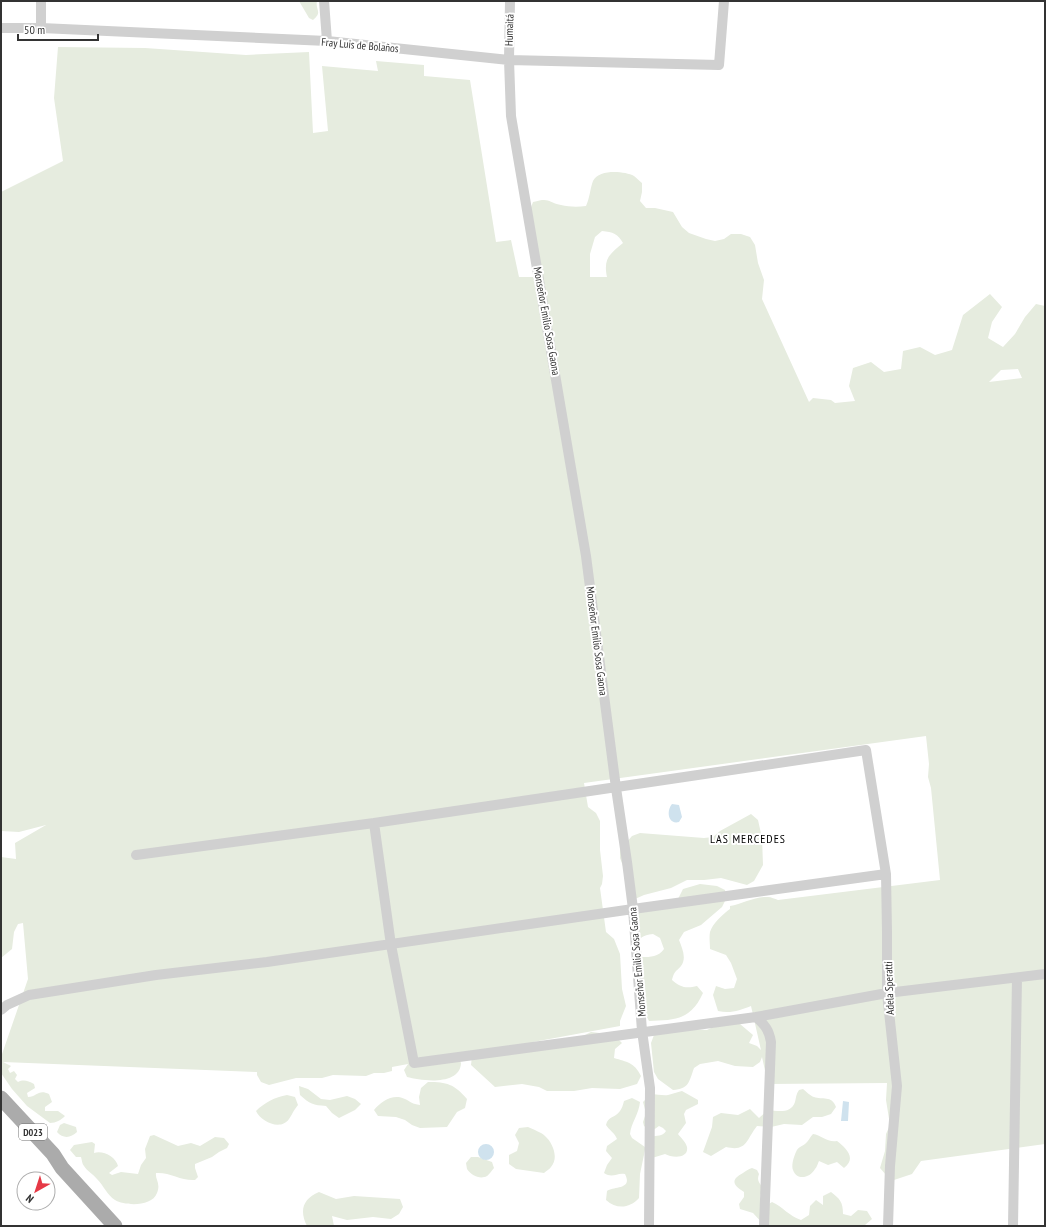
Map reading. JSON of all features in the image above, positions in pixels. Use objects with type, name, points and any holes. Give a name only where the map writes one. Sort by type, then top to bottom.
[{"type":"main road","name":"D023","points":[[1,1098],[53,1154],[62,1168],[116,1226]]},
{"type":"main road","name":"D023","points":[[1,1110],[47,1158],[62,1168]]},
{"type":"street","points":[[41,1],[42,28]]},
{"type":"street","points":[[324,1],[326,41]]},
{"type":"street","name":"Humaitá","points":[[509,60],[510,1]]},
{"type":"street","name":"Fray Luis de Bolaños","points":[[1,28],[42,28],[326,41],[509,60],[719,65],[724,1]]},
{"type":"street","name":"Monseñor Emilio Sosa Gaona","points":[[509,60],[511,116],[585,548],[632,909],[642,1031],[650,1088],[649,1226]]},
{"type":"street","name":"Adela Speratti","points":[[616,788],[866,750],[886,874],[887,993],[897,1086],[890,1166],[888,1226]]},
{"type":"street","points":[[136,855],[374,823],[616,788]]},
{"type":"street","points":[[374,823],[391,945],[414,1063],[756,1016],[887,993],[1045,974]]},
{"type":"street","points":[[1,1010],[29,995],[156,975],[391,945],[632,909],[886,874]]},
{"type":"street","points":[[1013,1226],[1017,978]]},
{"type":"street","points":[[756,1016],[769,1032],[771,1042],[764,1226]]},
{"type":"shaded area","points":[[299,1],[317,1],[318,15],[313,20],[309,18]]},
{"type":"shaded area","points":[[58,47],[145,48],[246,55],[309,52],[313,133],[328,131],[322,66],[378,71],[376,61],[424,65],[424,76],[470,80],[496,242],[511,240],[519,277],[543,277],[530,210],[533,202],[548,200],[556,204],[567,206],[586,206],[593,181],[596,177],[601,174],[612,172],[630,174],[642,183],[640,201],[646,208],[655,208],[673,212],[682,227],[689,233],[715,241],[724,239],[731,234],[741,234],[750,237],[755,245],[758,263],[764,280],[762,299],[809,402],[813,398],[831,400],[835,403],[855,401],[849,386],[853,368],[871,362],[884,372],[901,369],[903,351],[920,347],[935,355],[952,350],[963,315],[990,294],[1002,307],[992,322],[988,338],[1003,347],[1015,334],[1025,317],[1036,304],[1045,306],[1045,1144],[921,1161],[912,1174],[894,1180],[886,1175],[880,1168],[885,1151],[886,1134],[890,1125],[886,1100],[887,1083],[768,1084],[762,1057],[760,1062],[753,1067],[735,1066],[718,1061],[700,1064],[694,1068],[688,1084],[682,1088],[673,1090],[658,1079],[654,1072],[651,1043],[654,1035],[690,1029],[707,1030],[732,1021],[740,1024],[753,1035],[749,1043],[757,1046],[761,1050],[751,1006],[731,1012],[718,1011],[713,995],[716,986],[725,989],[734,988],[737,979],[731,963],[726,955],[710,949],[711,929],[718,919],[730,909],[730,906],[763,897],[770,897],[778,900],[940,880],[931,788],[928,777],[929,764],[926,736],[584,783],[588,807],[596,813],[600,821],[600,850],[603,876],[600,888],[606,932],[614,939],[620,954],[622,989],[626,1006],[620,1021],[620,1026],[533,1042],[575,1040],[591,1032],[608,1034],[616,1037],[622,1043],[615,1049],[614,1058],[630,1063],[636,1068],[641,1076],[637,1084],[620,1089],[592,1088],[574,1091],[547,1091],[539,1087],[522,1084],[495,1087],[471,1065],[472,1056],[459,1059],[461,1063],[459,1070],[447,1079],[422,1080],[407,1077],[404,1070],[408,1064],[392,1067],[392,1071],[374,1073],[366,1076],[333,1075],[322,1078],[296,1078],[269,1085],[261,1082],[257,1072],[3,1062],[11,1066],[8,1069],[10,1073],[14,1071],[17,1075],[15,1079],[18,1082],[26,1081],[34,1084],[35,1088],[27,1093],[28,1097],[42,1092],[49,1094],[52,1102],[45,1107],[45,1111],[58,1111],[65,1116],[58,1121],[50,1123],[27,1106],[12,1089],[1,1073],[1,1057],[28,979],[23,923],[18,924],[14,932],[12,949],[1,958],[1,857],[16,859],[15,843],[46,825],[19,832],[1,831],[1,192],[63,161],[54,98]],"holes":[[[602,231],[615,234],[623,243],[614,250],[607,261],[607,277],[590,277],[590,254],[595,237]],[[1018,369],[1022,378],[989,382],[1001,370]]]},
{"type":"shaded area","points":[[751,814],[758,820],[762,838],[763,865],[754,881],[747,885],[721,878],[687,880],[671,888],[635,899],[620,858],[620,850],[632,836],[640,833],[704,838],[713,837],[720,831]]},
{"type":"shaded area","points":[[700,884],[717,886],[725,890],[726,899],[722,907],[701,925],[684,932],[679,940],[684,960],[672,980],[683,987],[697,986],[703,993],[693,1009],[681,1017],[667,1020],[649,1021],[645,1013],[634,910],[675,905],[683,889]],"holes":[[[653,934],[660,938],[664,949],[662,952],[654,956],[642,957],[639,944],[641,938],[643,936]]]},
{"type":"shaded area","points":[[428,1082],[445,1083],[450,1085],[458,1090],[467,1099],[465,1108],[457,1112],[447,1127],[420,1128],[396,1117],[378,1116],[374,1110],[384,1101],[392,1097],[401,1097],[420,1105],[419,1097],[421,1088]]},
{"type":"shaded area","points":[[299,1086],[308,1089],[321,1099],[330,1100],[347,1096],[355,1099],[361,1104],[355,1110],[339,1118],[326,1106],[312,1104],[303,1098],[300,1095]]},
{"type":"shaded area","points":[[803,1089],[810,1095],[817,1098],[829,1099],[836,1107],[831,1114],[822,1117],[813,1117],[802,1125],[784,1124],[771,1127],[757,1126],[745,1144],[738,1148],[726,1147],[711,1156],[703,1152],[712,1127],[713,1117],[721,1113],[738,1115],[750,1109],[759,1118],[768,1110],[784,1111],[793,1106],[799,1090]]},
{"type":"shaded area","points":[[682,1091],[698,1100],[698,1104],[686,1110],[684,1114],[686,1123],[678,1134],[684,1141],[687,1151],[683,1156],[676,1157],[665,1154],[652,1158],[645,1150],[640,1174],[639,1198],[628,1206],[619,1206],[610,1203],[606,1200],[607,1191],[622,1187],[627,1183],[627,1179],[625,1174],[607,1175],[604,1173],[612,1158],[606,1151],[607,1146],[617,1139],[606,1125],[607,1122],[620,1111],[624,1101],[632,1098],[640,1102],[630,1134],[632,1138],[645,1147],[651,1137],[661,1135],[666,1131],[659,1126],[652,1131],[644,1126],[643,1122],[646,1113],[643,1102],[651,1094],[666,1095]]},
{"type":"shaded area","points":[[287,1095],[295,1097],[298,1105],[285,1123],[276,1125],[271,1124],[262,1119],[256,1111],[270,1101]]},
{"type":"shaded area","points":[[64,1123],[76,1127],[77,1132],[72,1136],[67,1137],[59,1134],[57,1132],[60,1125]]},
{"type":"shaded area","points":[[528,1127],[545,1136],[553,1147],[555,1159],[550,1168],[544,1173],[516,1169],[509,1164],[509,1155],[517,1151],[519,1143],[515,1135],[519,1128]]},
{"type":"shaded area","points":[[813,1134],[831,1141],[837,1141],[849,1153],[850,1161],[848,1164],[844,1168],[837,1162],[828,1165],[819,1161],[813,1172],[804,1177],[797,1176],[792,1168],[795,1154]]},
{"type":"shaded area","points":[[154,1135],[178,1146],[191,1143],[200,1146],[215,1137],[224,1138],[229,1144],[227,1148],[212,1157],[195,1164],[198,1177],[195,1180],[156,1173],[158,1184],[157,1193],[150,1201],[138,1204],[119,1202],[112,1198],[95,1177],[85,1168],[81,1157],[76,1157],[70,1150],[74,1145],[92,1142],[95,1144],[94,1153],[105,1153],[112,1157],[117,1163],[118,1166],[109,1173],[112,1175],[121,1172],[138,1174],[141,1165],[146,1158],[145,1149],[150,1136]]},
{"type":"shaded area","points":[[471,1157],[478,1157],[492,1162],[494,1168],[487,1176],[476,1176],[467,1169],[466,1163]]},
{"type":"shaded area","points":[[752,1168],[757,1170],[759,1174],[758,1181],[763,1189],[760,1198],[764,1207],[772,1202],[801,1220],[809,1215],[810,1206],[816,1200],[823,1205],[823,1196],[831,1192],[840,1201],[843,1214],[851,1216],[858,1210],[867,1211],[872,1219],[865,1225],[857,1226],[765,1226],[753,1213],[740,1209],[739,1204],[744,1197],[744,1192],[735,1185],[734,1182],[736,1178],[748,1169]]},
{"type":"shaded area","points":[[319,1192],[336,1199],[354,1196],[400,1199],[403,1207],[399,1214],[391,1219],[373,1217],[347,1220],[332,1216],[334,1226],[307,1226],[303,1215],[304,1206],[309,1198]]},
{"type":"water","points":[[672,804],[679,805],[682,817],[679,822],[672,821],[669,817],[669,810]]},
{"type":"water","points":[[843,1101],[849,1102],[848,1121],[841,1121]]},
{"type":"water","points":[[486,1144],[493,1149],[494,1152],[489,1159],[486,1160],[479,1155],[478,1152],[483,1145]]},
{"type":"district","name":"LAS MERCEDES","points":[[748,838]]}]
